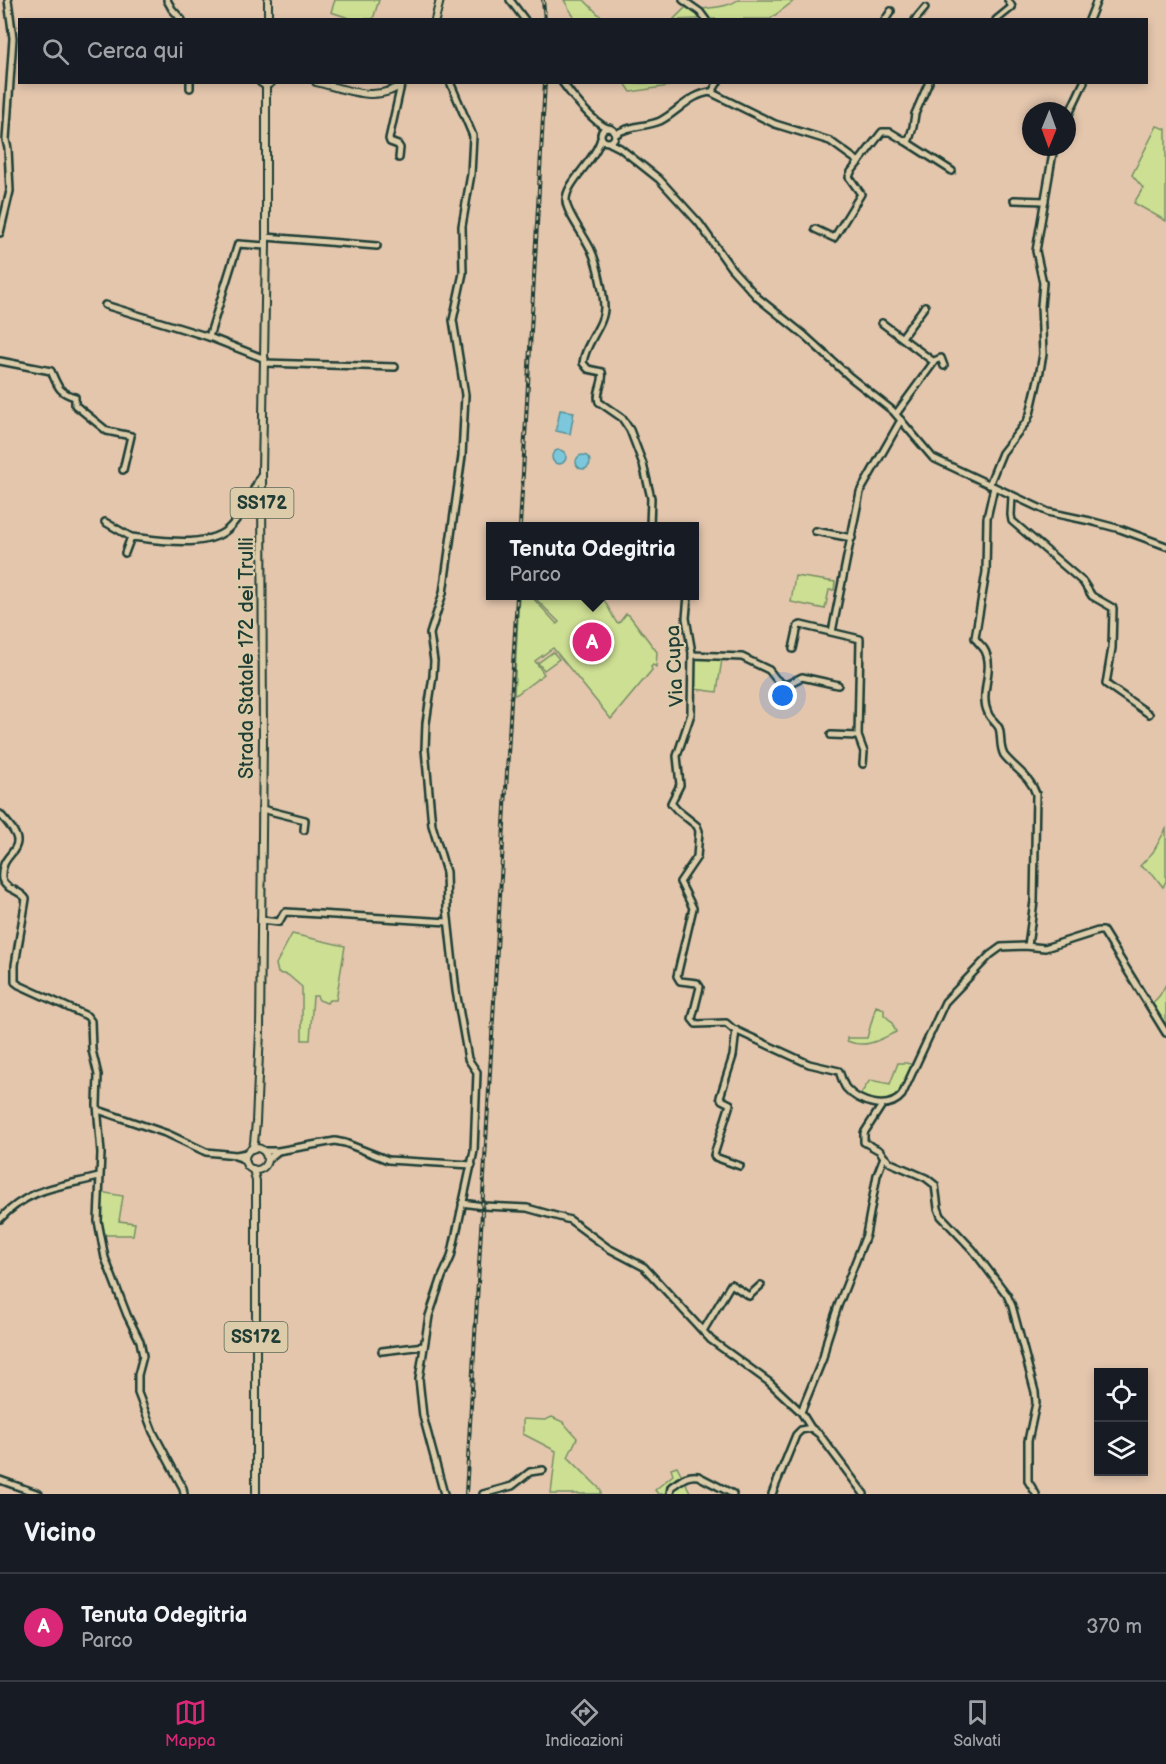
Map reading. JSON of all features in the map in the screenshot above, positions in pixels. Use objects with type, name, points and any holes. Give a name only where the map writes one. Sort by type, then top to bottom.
[{"type":"main road","points":[[268,0],[268,18]]},
{"type":"main road","points":[[436,18],[440,0]]},
{"type":"main road","name":"Strada Statale 172 dei Trulli","points":[[246,1162],[254,1143],[260,1031],[266,84]]},
{"type":"main road","points":[[324,84],[371,95],[386,93],[403,84]]},
{"type":"main road","name":"Strada Statale 172 dei Trulli","points":[[256,1122],[258,1143],[267,1160]]},
{"type":"main road","points":[[249,1151],[262,1150]]},
{"type":"main road","points":[[246,1162],[256,1169],[264,1167],[267,1160]]},
{"type":"main road","name":"SS172","points":[[256,1169],[256,1494]]},
{"type":"street","points":[[0,233],[10,191],[6,140],[13,38],[8,0]]},
{"type":"street","points":[[167,0],[180,18]]},
{"type":"street","points":[[510,0],[524,18]]},
{"type":"street","points":[[683,0],[704,18]]},
{"type":"street","points":[[998,18],[1012,7],[1013,5],[1008,0]]},
{"type":"street","points":[[1090,18],[1097,0]]},
{"type":"street","points":[[916,18],[924,8]]},
{"type":"street","points":[[399,158],[400,148],[391,143],[389,139],[403,84]]},
{"type":"street","points":[[444,1494],[423,1416],[419,1379],[429,1316],[451,1257],[472,1165],[477,1090],[477,1072],[468,1059],[456,991],[448,922],[446,872],[432,825],[425,749],[434,662],[430,634],[443,593],[462,456],[465,395],[453,320],[463,273],[462,226],[471,174],[473,136],[451,84]]},
{"type":"street","points":[[563,84],[598,122],[613,132],[621,148]]},
{"type":"street","points":[[710,92],[717,84]]},
{"type":"street","points":[[905,141],[910,138],[915,114],[928,84]]},
{"type":"street","points":[[1075,102],[1083,84]]},
{"type":"street","points":[[650,522],[651,498],[643,464],[630,430],[622,418],[599,402],[597,398],[603,378],[602,372],[588,369],[583,363],[585,351],[603,314],[604,305],[591,250],[567,207],[566,198],[573,183],[604,139],[613,132],[661,120],[700,93],[710,92],[775,124],[830,141],[859,162]]},
{"type":"street","points":[[598,122],[604,139],[621,148],[659,179],[699,223],[731,268],[758,298],[896,414],[933,458],[1055,514],[1120,529],[1166,546]]},
{"type":"street","points":[[604,139],[613,132]]},
{"type":"street","points":[[815,229],[834,238],[861,194],[849,176],[882,132],[890,132],[952,171]]},
{"type":"street","points":[[1028,946],[1034,902],[1036,794],[1029,780],[1002,750],[998,726],[988,713],[984,702],[986,656],[984,649],[975,639],[986,572],[988,514],[992,486],[1002,453],[1030,414],[1043,354],[1041,306],[1043,286],[1036,251],[1052,156]]},
{"type":"street","points":[[1014,200],[1045,201]]},
{"type":"street","points":[[266,237],[377,246]]},
{"type":"street","points":[[209,337],[238,244],[266,246]]},
{"type":"street","points":[[105,306],[209,337],[264,361],[395,367]]},
{"type":"street","points":[[902,337],[925,306]]},
{"type":"street","points":[[882,323],[934,361]]},
{"type":"street","points":[[896,414],[934,361],[941,358],[944,366]]},
{"type":"street","points":[[0,361],[51,371],[64,394],[75,398],[75,405],[107,431],[131,436],[123,470]]},
{"type":"street","points":[[832,632],[860,492],[901,420]]},
{"type":"street","points":[[105,522],[131,537],[188,542],[215,536],[230,528],[242,511],[262,471]]},
{"type":"street","points":[[1012,496],[1012,521],[1083,582],[1092,596],[1113,608],[1113,648],[1106,684],[1149,714]]},
{"type":"street","points":[[815,531],[852,538]]},
{"type":"street","points":[[125,553],[131,537]]},
{"type":"street","name":"Via Cupa","points":[[688,600],[686,618],[692,655],[691,714],[677,756],[680,784],[671,803],[697,826],[699,831],[697,857],[680,882],[693,908],[677,976],[680,981],[697,983],[700,987],[692,1019],[696,1024],[726,1023],[736,1030]]},
{"type":"street","points":[[793,649],[799,625],[858,637],[860,640],[858,736],[864,752],[863,764]]},
{"type":"street","points":[[692,655],[742,657],[769,669],[783,684],[802,677],[838,685]]},
{"type":"street","points":[[831,735],[858,736]]},
{"type":"street","points":[[262,808],[306,820],[304,830]]},
{"type":"street","points":[[0,814],[16,836],[17,842],[3,861],[1,871],[3,882],[23,894],[26,899],[15,965],[15,982],[87,1016],[91,1021],[91,1042],[98,1075],[101,1153],[98,1221],[105,1258],[127,1315],[140,1341],[143,1356],[138,1375],[138,1393],[153,1432],[184,1494]]},
{"type":"street","points":[[261,920],[276,923],[286,912],[304,912],[448,922]]},
{"type":"street","points":[[740,1166],[714,1155],[730,1104],[720,1097],[733,1056],[736,1030],[809,1064],[839,1071],[845,1087],[866,1100],[882,1105],[892,1103],[902,1095],[945,1002],[990,955],[1001,947],[1045,948],[1102,931],[1166,1033]]},
{"type":"street","points":[[882,1105],[864,1133],[863,1141],[895,1165],[926,1178],[935,1185],[941,1216],[973,1250],[1009,1299],[1035,1392],[1036,1403],[1028,1441],[1028,1481],[1036,1494]]},
{"type":"street","points":[[98,1110],[168,1134],[206,1152],[242,1155],[249,1151]]},
{"type":"street","points":[[262,1150],[278,1152],[337,1141],[388,1160],[472,1165]]},
{"type":"street","points":[[267,1160],[278,1152]]},
{"type":"street","points":[[231,1155],[246,1162]]},
{"type":"street","points":[[801,1412],[823,1358],[838,1306],[866,1237],[877,1175],[884,1157]]},
{"type":"street","points":[[0,1219],[27,1197],[55,1187],[99,1177]]},
{"type":"street","points":[[462,1203],[527,1208],[570,1220],[608,1248],[644,1267],[711,1340],[769,1382],[801,1412],[811,1428],[819,1434],[864,1494]]},
{"type":"street","points":[[703,1331],[731,1284],[749,1296],[761,1286]]},
{"type":"street","points":[[382,1351],[424,1346]]},
{"type":"street","points":[[772,1494],[796,1434],[801,1430],[811,1428]]},
{"type":"street","points":[[483,1494],[512,1486],[530,1472],[543,1470]]},
{"type":"street","points":[[670,1494],[671,1487],[694,1475],[733,1494]]},
{"type":"street","points":[[0,1480],[39,1494]]},
{"type":"green space","points":[[335,0],[379,0],[373,18],[349,18],[331,12]]},
{"type":"green space","points":[[564,0],[584,0],[602,18],[574,18]]},
{"type":"green space","points":[[738,0],[795,0],[771,18],[706,18],[702,12],[703,9]]},
{"type":"green space","points":[[687,6],[703,17],[702,18],[675,18]]},
{"type":"green space","points":[[626,84],[668,84],[669,86],[631,92]]},
{"type":"green space","points":[[1157,126],[1166,129],[1166,221],[1134,203],[1143,188],[1132,175]]},
{"type":"green space","points":[[795,576],[835,582],[834,590],[829,590],[825,609],[791,602]]},
{"type":"green space","points":[[519,600],[535,600],[557,624],[559,622],[537,600],[604,600],[616,622],[619,623],[626,614],[629,615],[657,652],[656,667],[653,665],[651,667],[652,670],[611,719],[553,648],[535,661],[544,674],[514,695]]},
{"type":"green space","points":[[553,652],[559,659],[544,670],[538,663]]},
{"type":"green space","points":[[695,657],[722,659],[717,692],[695,689]]},
{"type":"green space","points":[[1166,829],[1166,881],[1163,887],[1153,874],[1140,866],[1153,852]]},
{"type":"green space","points":[[292,934],[345,946],[336,1000],[329,1000],[327,1003],[313,996],[310,1040],[302,1040],[302,987],[288,975],[278,973],[276,964]]},
{"type":"green space","points":[[1166,984],[1166,1028],[1152,1004]]},
{"type":"green space","points":[[876,1006],[884,1009],[884,1015],[891,1021],[896,1032],[866,1044],[847,1041],[847,1038],[867,1038]]},
{"type":"green space","points":[[898,1063],[914,1065],[897,1100],[879,1103],[860,1095],[870,1080],[890,1084]]},
{"type":"green space","points":[[100,1192],[123,1196],[119,1221],[135,1223],[133,1235],[103,1235],[100,1221]]},
{"type":"green space","points":[[552,1417],[563,1422],[577,1438],[568,1457],[601,1490],[601,1494],[551,1494],[556,1451],[523,1434],[523,1419],[545,1420]]},
{"type":"green space","points":[[677,1466],[691,1494],[658,1494],[655,1490],[673,1475],[671,1468]]},
{"type":"water","points":[[560,410],[574,412],[570,434],[556,431]]},
{"type":"water","points":[[556,450],[562,450],[566,457],[562,464],[556,464],[552,460],[552,454]]},
{"type":"water","points":[[580,455],[586,455],[590,462],[586,469],[580,469],[576,465],[576,459]]},
{"type":"railway","points":[[543,0],[545,18]]},
{"type":"railway","points":[[520,522],[545,84]]},
{"type":"railway","points":[[466,1494],[517,600]]},
{"type":"place","name":"Tenuta Odegitria","points":[[592,642]]}]
